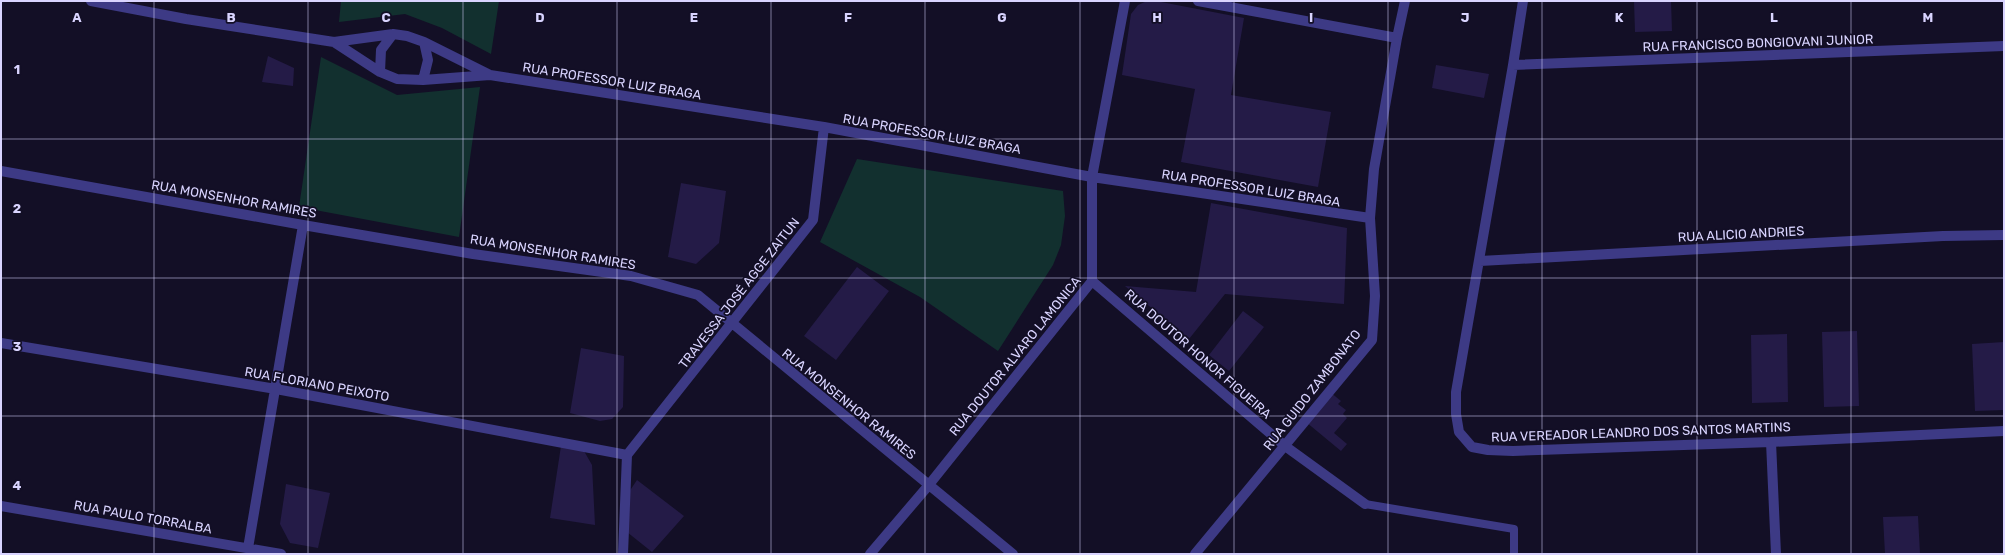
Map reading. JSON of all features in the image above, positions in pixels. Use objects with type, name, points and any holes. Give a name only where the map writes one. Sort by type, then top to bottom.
[{"type":"street","name":"RUA PROFESSOR LUIZ BRAGA","points":[[91,1],[186,19],[334,42],[393,34],[407,36],[424,42],[490,75]]},
{"type":"street","name":"RUA DOUTOR ALVARO LAMONICA","points":[[870,554],[928,486],[1092,281],[1092,177],[1125,1]]},
{"type":"street","points":[[1198,1],[1397,38]]},
{"type":"street","name":"RUA GUIDO ZAMBONATO","points":[[1195,554],[1372,340],[1375,296],[1370,218],[1374,169],[1405,1]]},
{"type":"street","name":"RUA VEREADOR LEANDRO DOS SANTOS MARTINS","points":[[1523,1],[1480,261],[1456,392],[1456,414],[1460,432],[1472,447],[1488,450],[1512,451],[2004,432]]},
{"type":"street","points":[[380,72],[381,50],[393,34]]},
{"type":"street","name":"RUA PROFESSOR LUIZ BRAGA","points":[[334,42],[380,72],[396,79],[423,80],[490,75],[824,127],[1092,177],[1370,218]]},
{"type":"street","points":[[423,80],[428,60],[424,42]]},
{"type":"street","name":"RUA FRANCISCO BONGIOVANI JUNIOR","points":[[1513,65],[2004,46]]},
{"type":"street","name":"TRAVESSA JOSÉ AGGE ZAITUN","points":[[626,456],[813,220],[824,127]]},
{"type":"street","name":"RUA MONSENHOR RAMIRES","points":[[1,170],[303,225],[473,254],[631,276],[698,295],[928,486],[1014,554]]},
{"type":"street","points":[[247,551],[303,225]]},
{"type":"street","name":"RUA ALICIO ANDRIES","points":[[1480,261],[1943,236],[2004,235]]},
{"type":"street","name":"RUA DOUTOR HONOR FIGUEIRA","points":[[1092,281],[1285,446],[1365,504]]},
{"type":"street","name":"RUA FLORIANO PEIXOTO","points":[[1,343],[276,389],[626,456]]},
{"type":"street","points":[[1771,442],[1776,554]]},
{"type":"street","points":[[623,554],[626,456]]},
{"type":"street","name":"RUA PAULO TORRALBA","points":[[1,506],[247,551],[281,554]]},
{"type":"lane","points":[[1365,504],[1514,529],[1514,554]]},
{"type":"green space","points":[[341,1],[499,1],[491,54],[442,28],[405,14],[339,22]]},
{"type":"green space","points":[[321,57],[397,95],[480,87],[459,237],[299,207]]},
{"type":"green space","points":[[857,159],[1063,191],[1065,216],[1061,245],[1053,265],[998,351],[920,297],[820,242]]},
{"type":"building","points":[[1147,1],[1156,1],[1244,18],[1231,95],[1331,112],[1318,187],[1181,162],[1195,89],[1122,75],[1131,14],[1138,5]]},
{"type":"building","points":[[1634,1],[1671,1],[1672,31],[1635,32]]},
{"type":"building","points":[[268,56],[294,68],[293,86],[262,82]]},
{"type":"building","points":[[1436,65],[1489,74],[1484,98],[1432,88]]},
{"type":"building","points":[[681,183],[726,191],[719,243],[696,264],[668,257]]},
{"type":"building","points":[[1211,203],[1347,228],[1344,304],[1225,294],[1189,339],[1125,286],[1196,292]]},
{"type":"building","points":[[857,267],[889,291],[836,360],[804,336]]},
{"type":"building","points":[[1243,311],[1264,327],[1229,371],[1209,355]]},
{"type":"building","points":[[1857,331],[1859,406],[1824,407],[1822,332]]},
{"type":"building","points":[[1787,334],[1788,402],[1752,403],[1751,335]]},
{"type":"building","points":[[2004,342],[2004,410],[1975,411],[1972,344]]},
{"type":"building","points":[[581,348],[624,356],[623,407],[612,419],[600,421],[570,413]]},
{"type":"building","points":[[1330,392],[1341,401],[1338,404],[1346,410],[1343,414],[1347,418],[1334,433],[1347,444],[1341,451],[1306,422]]},
{"type":"building","points":[[561,446],[584,451],[592,465],[595,525],[550,518]]},
{"type":"building","points":[[637,480],[684,516],[652,552],[627,532],[627,495]]},
{"type":"building","points":[[286,484],[330,493],[318,548],[290,543],[280,524]]},
{"type":"building","points":[[1918,516],[1920,554],[1885,554],[1883,517]]}]
